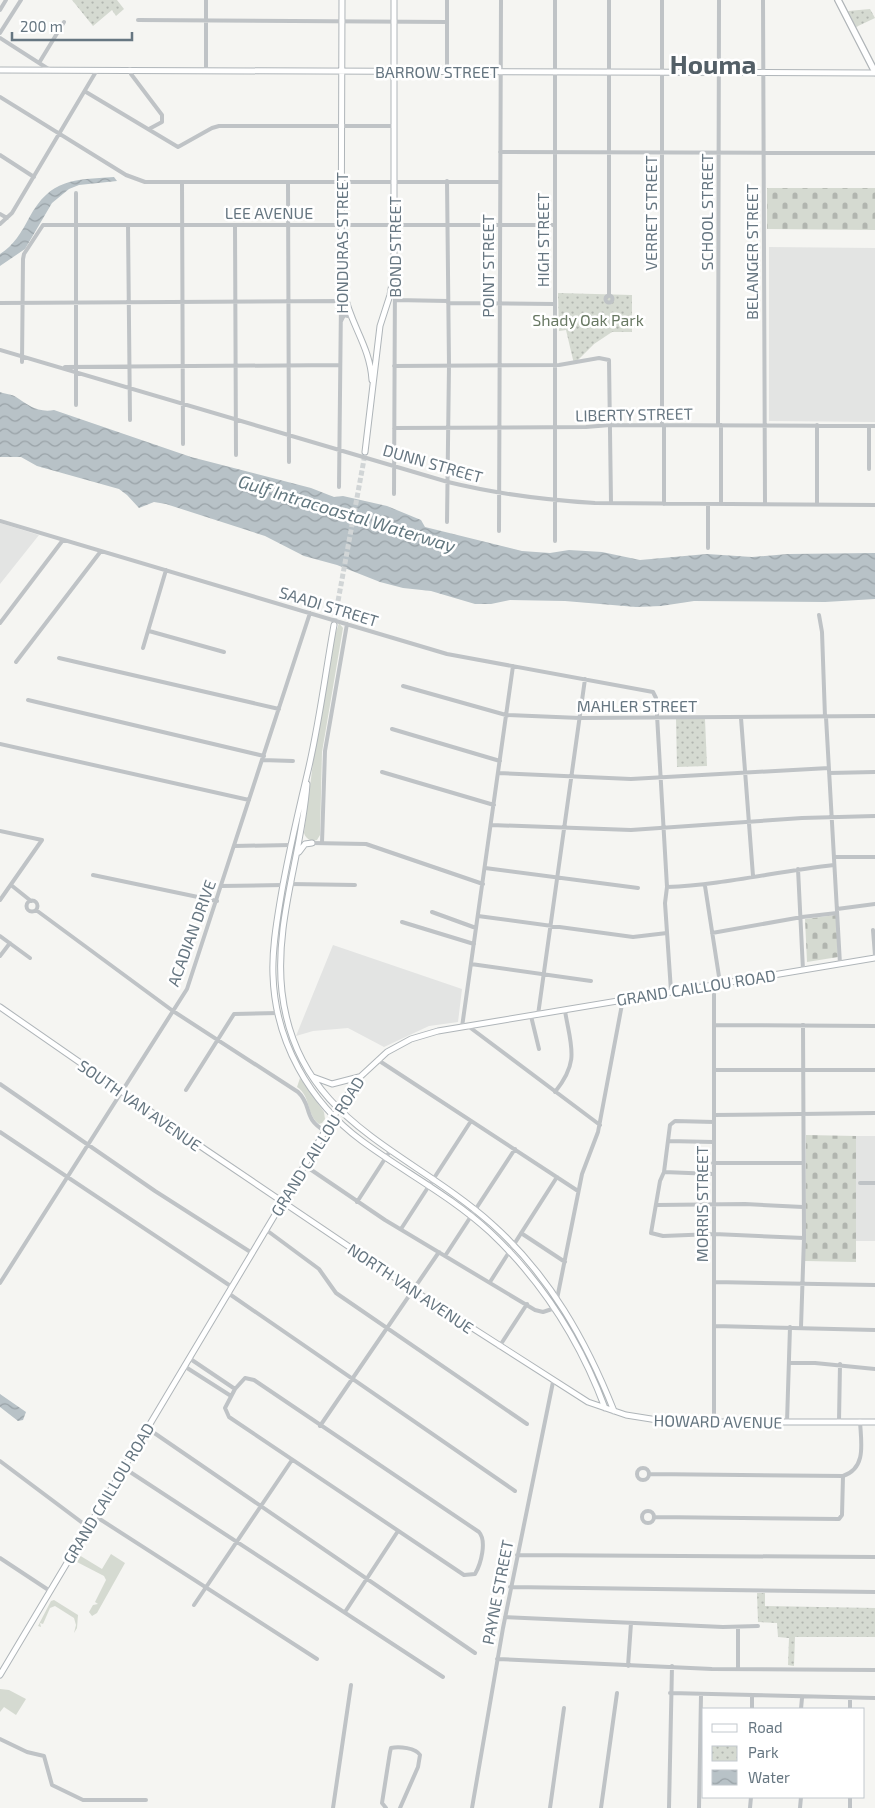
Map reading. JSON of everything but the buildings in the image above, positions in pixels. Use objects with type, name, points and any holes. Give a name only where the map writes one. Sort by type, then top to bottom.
[{"type":"main road","name":"HONDURAS STREET","points":[[341,301],[342,0]]},
{"type":"main road","name":"BOND STREET","points":[[394,0],[394,273]]},
{"type":"main road","points":[[838,0],[875,73]]},
{"type":"main road","name":"BARROW STREET","points":[[0,70],[875,73]]},
{"type":"main road","points":[[365,452],[380,326],[390,295],[394,273]]},
{"type":"main road","points":[[342,280],[352,317],[370,358],[373,393]]},
{"type":"main road","points":[[334,625],[307,774],[283,885],[273,959],[274,987],[285,1039],[300,1072],[334,1117],[386,1158],[471,1216],[509,1251],[526,1270],[555,1308],[584,1359],[605,1408]]},
{"type":"main road","points":[[307,774],[281,951],[282,991],[292,1034],[312,1077],[338,1110],[354,1124],[475,1210],[513,1245],[558,1299],[590,1354],[614,1411]]},
{"type":"main road","points":[[300,829],[303,837],[312,843]]},
{"type":"main road","points":[[296,857],[302,846],[312,843]]},
{"type":"main road","points":[[286,872],[290,884]]},
{"type":"main road","points":[[283,885],[287,891],[288,900]]},
{"type":"main road","name":"GRAND CAILLOU ROAD","points":[[0,1675],[282,1200],[360,1077],[378,1060],[411,1039],[465,1027],[875,957]]},
{"type":"main road","name":"SOUTH VAN AVENUE","points":[[0,1007],[121,1092],[282,1200]]},
{"type":"main road","points":[[312,1077],[325,1083],[338,1084],[360,1077]]},
{"type":"main road","name":"NORTH VAN AVENUE","points":[[282,1200],[540,1374]]},
{"type":"main road","name":"HOWARD AVENUE","points":[[540,1374],[577,1397],[614,1411],[644,1419],[670,1422],[875,1422]]},
{"type":"street","points":[[0,10],[6,0]]},
{"type":"street","points":[[0,33],[21,0]]},
{"type":"street","points":[[206,0],[206,70]]},
{"type":"street","points":[[447,0],[447,71]]},
{"type":"street","name":"POINT STREET","points":[[499,531],[501,0]]},
{"type":"street","name":"HIGH STREET","points":[[555,0],[555,541]]},
{"type":"street","points":[[608,296],[609,0]]},
{"type":"street","name":"VERRET STREET","points":[[662,0],[664,504]]},
{"type":"street","name":"SCHOOL STREET","points":[[719,0],[721,504]]},
{"type":"street","name":"BELANGER STREET","points":[[763,0],[765,504]]},
{"type":"street","points":[[138,20],[447,22]]},
{"type":"street","points":[[39,63],[64,22]]},
{"type":"street","points":[[0,38],[50,70]]},
{"type":"street","points":[[130,69],[131,74],[162,115],[162,122],[149,130]]},
{"type":"street","points":[[0,224],[7,218],[34,177],[86,92],[97,70]]},
{"type":"street","points":[[86,92],[178,147],[219,126],[394,126]]},
{"type":"street","points":[[0,97],[134,179],[153,182],[500,182]]},
{"type":"street","points":[[500,152],[875,153]]},
{"type":"street","points":[[0,155],[34,177]]},
{"type":"street","points":[[182,182],[183,444]]},
{"type":"street","points":[[288,182],[289,462]]},
{"type":"street","points":[[447,182],[449,365],[447,522]]},
{"type":"street","points":[[76,193],[76,405]]},
{"type":"street","points":[[0,214],[7,218]]},
{"type":"street","name":"LEE AVENUE","points":[[24,303],[24,254],[43,225],[554,225]]},
{"type":"street","points":[[128,225],[130,420]]},
{"type":"street","points":[[235,225],[236,455]]},
{"type":"street","name":"BOND STREET","points":[[394,273],[394,494]]},
{"type":"street","points":[[395,300],[554,304]]},
{"type":"street","points":[[0,303],[341,301]]},
{"type":"street","name":"HONDURAS STREET","points":[[340,487],[341,301]]},
{"type":"street","points":[[22,362],[24,357],[24,303]]},
{"type":"street","points":[[340,323],[344,316],[352,317]]},
{"type":"street","name":"DUNN STREET","points":[[0,350],[76,370],[129,388],[182,402],[448,482],[500,493],[554,501],[611,503],[875,505]]},
{"type":"street","points":[[394,366],[571,365],[599,358],[609,360],[611,503]]},
{"type":"street","points":[[76,370],[129,367],[340,365]]},
{"type":"street","name":"LIBERTY STREET","points":[[394,428],[610,425],[875,426]]},
{"type":"street","points":[[817,425],[817,504]]},
{"type":"street","points":[[869,426],[869,469]]},
{"type":"street","points":[[708,504],[708,548]]},
{"type":"street","name":"SAADI STREET","points":[[0,521],[448,654],[649,690],[655,694],[657,718]]},
{"type":"street","points":[[0,623],[64,540]]},
{"type":"street","points":[[16,662],[101,551]]},
{"type":"street","points":[[143,648],[166,570]]},
{"type":"street","name":"ACADIAN DRIVE","points":[[0,1282],[190,982],[310,613]]},
{"type":"street","points":[[819,614],[822,632],[825,717],[840,964]]},
{"type":"street","points":[[322,843],[325,752],[347,624]]},
{"type":"street","points":[[148,631],[224,652]]},
{"type":"street","points":[[59,658],[279,709]]},
{"type":"street","points":[[513,666],[471,964],[465,1027],[600,1124]]},
{"type":"street","points":[[538,1015],[585,679]]},
{"type":"street","name":"MAHLER STREET","points":[[403,686],[506,715],[580,718],[875,716]]},
{"type":"street","points":[[28,700],[263,758],[293,761]]},
{"type":"street","points":[[657,718],[671,991]]},
{"type":"street","points":[[741,718],[747,823],[753,876]]},
{"type":"street","points":[[392,729],[500,761]]},
{"type":"street","points":[[0,744],[249,800]]},
{"type":"street","points":[[498,773],[572,777],[661,777],[744,772],[829,770],[875,772]]},
{"type":"street","points":[[382,772],[494,805]]},
{"type":"street","points":[[491,825],[564,828],[664,828],[832,816],[875,816]]},
{"type":"street","points":[[0,837],[2,831],[42,840],[0,900]]},
{"type":"street","points":[[312,843],[366,844],[483,884]]},
{"type":"street","points":[[234,846],[291,845]]},
{"type":"street","points":[[834,858],[875,857]]},
{"type":"street","points":[[667,887],[705,886],[753,876],[834,864]]},
{"type":"street","points":[[485,868],[638,888]]},
{"type":"street","points":[[798,869],[802,917],[803,970]]},
{"type":"street","points":[[93,875],[216,901]]},
{"type":"street","points":[[290,884],[355,885]]},
{"type":"street","points":[[11,885],[31,901],[37,903],[36,910]]},
{"type":"street","points":[[221,886],[283,885]]},
{"type":"street","name":"MORRIS STREET","points":[[705,886],[717,984],[714,1025],[713,1162],[714,1422]]},
{"type":"street","points":[[31,901],[28,903],[27,908],[31,912],[36,910]]},
{"type":"street","points":[[712,933],[875,904]]},
{"type":"street","points":[[36,910],[173,1011],[298,1092],[303,1097],[313,1124],[325,1131]]},
{"type":"street","points":[[432,912],[476,928]]},
{"type":"street","points":[[478,916],[633,937],[667,933]]},
{"type":"street","points":[[402,922],[474,944]]},
{"type":"street","points":[[873,930],[875,957]]},
{"type":"street","points":[[0,936],[30,958]]},
{"type":"street","points":[[0,956],[10,943]]},
{"type":"street","points":[[471,964],[591,981]]},
{"type":"street","points":[[558,1299],[582,1174],[600,1124],[623,999]]},
{"type":"street","points":[[554,1092],[567,1077],[572,1059],[565,1010]]},
{"type":"street","points":[[186,1090],[237,1012],[278,1013]]},
{"type":"street","points":[[531,1016],[539,1049]]},
{"type":"street","points":[[714,1025],[875,1026]]},
{"type":"street","points":[[801,1327],[804,1238],[804,1025]]},
{"type":"street","points":[[378,1060],[578,1191]]},
{"type":"street","points":[[714,1070],[875,1070]]},
{"type":"street","points":[[0,1084],[88,1145],[252,1253]]},
{"type":"street","points":[[714,1115],[875,1114]]},
{"type":"street","points":[[401,1229],[472,1121]]},
{"type":"street","points":[[714,1122],[671,1123],[664,1172],[660,1181],[651,1233],[664,1236],[714,1234],[804,1238]]},
{"type":"street","points":[[0,1132],[232,1287]]},
{"type":"street","points":[[668,1141],[714,1142]]},
{"type":"street","points":[[445,1256],[515,1149]]},
{"type":"street","points":[[357,1202],[390,1151]]},
{"type":"street","points":[[713,1162],[803,1163]]},
{"type":"street","points":[[304,1165],[357,1202],[527,1304],[543,1312],[555,1308]]},
{"type":"street","points":[[664,1172],[713,1174]]},
{"type":"street","points":[[490,1282],[557,1177]]},
{"type":"street","points":[[860,1183],[875,1184]]},
{"type":"street","points":[[657,1205],[714,1204],[803,1207]]},
{"type":"street","points":[[265,1229],[319,1270],[336,1293],[527,1424]]},
{"type":"street","points":[[522,1233],[565,1262]]},
{"type":"street","points":[[320,1426],[439,1252]]},
{"type":"street","points":[[714,1282],[875,1286]]},
{"type":"street","points":[[228,1293],[515,1491]]},
{"type":"street","points":[[499,1347],[527,1304]]},
{"type":"street","points":[[714,1326],[875,1330]]},
{"type":"street","points":[[787,1422],[790,1327]]},
{"type":"street","points":[[189,1358],[235,1389]]},
{"type":"street","points":[[790,1363],[840,1364],[875,1369]]},
{"type":"street","points":[[839,1422],[840,1364]]},
{"type":"street","points":[[184,1366],[231,1396]]},
{"type":"street","points":[[251,1379],[481,1533],[483,1545],[478,1571],[470,1576],[398,1531],[226,1414],[225,1408],[231,1396],[242,1380],[251,1379]]},
{"type":"street","name":"PAYNE STREET","points":[[472,1808],[516,1555],[552,1382]]},
{"type":"street","points":[[649,1474],[843,1476],[857,1468],[861,1457],[860,1422]]},
{"type":"street","points":[[147,1428],[475,1653]]},
{"type":"street","points":[[194,1605],[292,1460]]},
{"type":"street","points":[[0,1461],[88,1527]]},
{"type":"street","points":[[124,1468],[443,1677]]},
{"type":"street","points":[[655,1517],[841,1518],[843,1476]]},
{"type":"street","points":[[95,1516],[317,1659]]},
{"type":"street","points":[[345,1612],[398,1531]]},
{"type":"street","points":[[516,1555],[875,1557]]},
{"type":"street","points":[[0,1558],[50,1591]]},
{"type":"street","points":[[510,1587],[875,1592]]},
{"type":"street","points":[[505,1617],[738,1627],[758,1626]]},
{"type":"street","points":[[628,1666],[631,1623]]},
{"type":"street","points":[[738,1627],[738,1669]]},
{"type":"street","points":[[497,1659],[628,1666],[875,1670]]},
{"type":"street","points":[[669,1808],[672,1666]]},
{"type":"street","points":[[333,1808],[351,1685]]},
{"type":"street","points":[[601,1808],[617,1693]]},
{"type":"street","points":[[670,1693],[752,1697],[875,1698]]},
{"type":"street","points":[[699,1808],[701,1695]]},
{"type":"street","points":[[752,1697],[752,1708]]},
{"type":"street","points":[[802,1698],[802,1708]]},
{"type":"street","points":[[850,1698],[850,1708]]},
{"type":"street","points":[[550,1808],[564,1708]]},
{"type":"street","points":[[0,1739],[27,1752],[44,1756],[52,1785],[83,1800],[146,1800]]},
{"type":"street","points":[[386,1808],[382,1803],[390,1752],[391,1748],[396,1747],[416,1750],[420,1755],[418,1767],[400,1808]]},
{"type":"shaded area","points":[[769,247],[875,248],[875,422],[769,421]]},
{"type":"shaded area","points":[[0,523],[39,535],[0,584]]},
{"type":"shaded area","points":[[333,945],[462,989],[458,1022],[429,1026],[384,1047],[348,1028],[313,1031],[296,1036]]},
{"type":"shaded area","points":[[856,1136],[875,1136],[875,1241],[856,1241]]},
{"type":"green space","points":[[72,0],[117,0],[124,9],[116,16],[112,10],[93,26]]},
{"type":"green space","points":[[870,9],[875,18],[856,27],[848,11]]},
{"type":"green space","points":[[767,188],[875,188],[875,230],[767,229]]},
{"type":"green space","name":"Shady Oak Park","points":[[558,293],[632,295],[632,332],[612,332],[594,344],[574,364],[566,330],[559,331]]},
{"type":"green space","points":[[339,623],[343,628],[322,752],[320,835],[317,840],[313,841],[307,838],[304,833],[314,755],[335,635]]},
{"type":"green space","points":[[676,719],[705,719],[707,766],[677,767]]},
{"type":"green space","points":[[836,915],[838,957],[807,962],[805,919]]},
{"type":"green space","points":[[300,1078],[324,1112],[325,1119],[322,1123],[319,1124],[315,1120],[305,1095],[297,1087]]},
{"type":"green space","points":[[806,1135],[856,1136],[856,1262],[805,1261]]},
{"type":"green space","points":[[111,1554],[125,1563],[97,1613],[92,1616],[89,1612],[93,1605],[98,1604],[95,1602],[106,1580],[104,1576],[75,1561],[79,1555],[102,1569]]},
{"type":"green space","points":[[757,1593],[765,1593],[765,1606],[875,1608],[875,1637],[795,1637],[794,1666],[788,1665],[789,1638],[778,1637],[777,1623],[758,1622]]},
{"type":"green space","points":[[54,1600],[78,1615],[77,1628],[74,1633],[76,1625],[74,1618],[55,1606],[50,1608],[43,1624],[40,1623],[41,1627],[38,1626],[51,1601]]},
{"type":"green space","points":[[0,1689],[9,1690],[26,1699],[16,1715],[4,1707],[0,1712]]},
{"type":"water","points":[[114,177],[117,181],[79,185],[69,189],[52,203],[25,249],[0,266],[0,254],[17,238],[37,205],[46,195],[55,188],[75,181]]},
{"type":"water","name":"Gulf Intracoastal Waterway","points":[[0,392],[14,396],[38,409],[54,410],[191,457],[311,488],[334,497],[343,496],[387,506],[421,520],[425,527],[522,551],[550,553],[569,550],[602,552],[640,560],[707,554],[752,557],[788,554],[875,553],[875,599],[825,602],[694,601],[661,606],[636,607],[565,601],[510,600],[491,604],[475,604],[431,591],[403,588],[380,582],[337,565],[304,556],[265,536],[166,504],[154,502],[139,508],[119,489],[37,466],[21,457],[0,457]]},
{"type":"water","points":[[0,1394],[26,1412],[23,1420],[18,1421],[0,1407]]},
{"type":"tunnel","points":[[334,623],[365,454]]},
{"type":"district","name":"Houma","points":[[713,63]]}]
